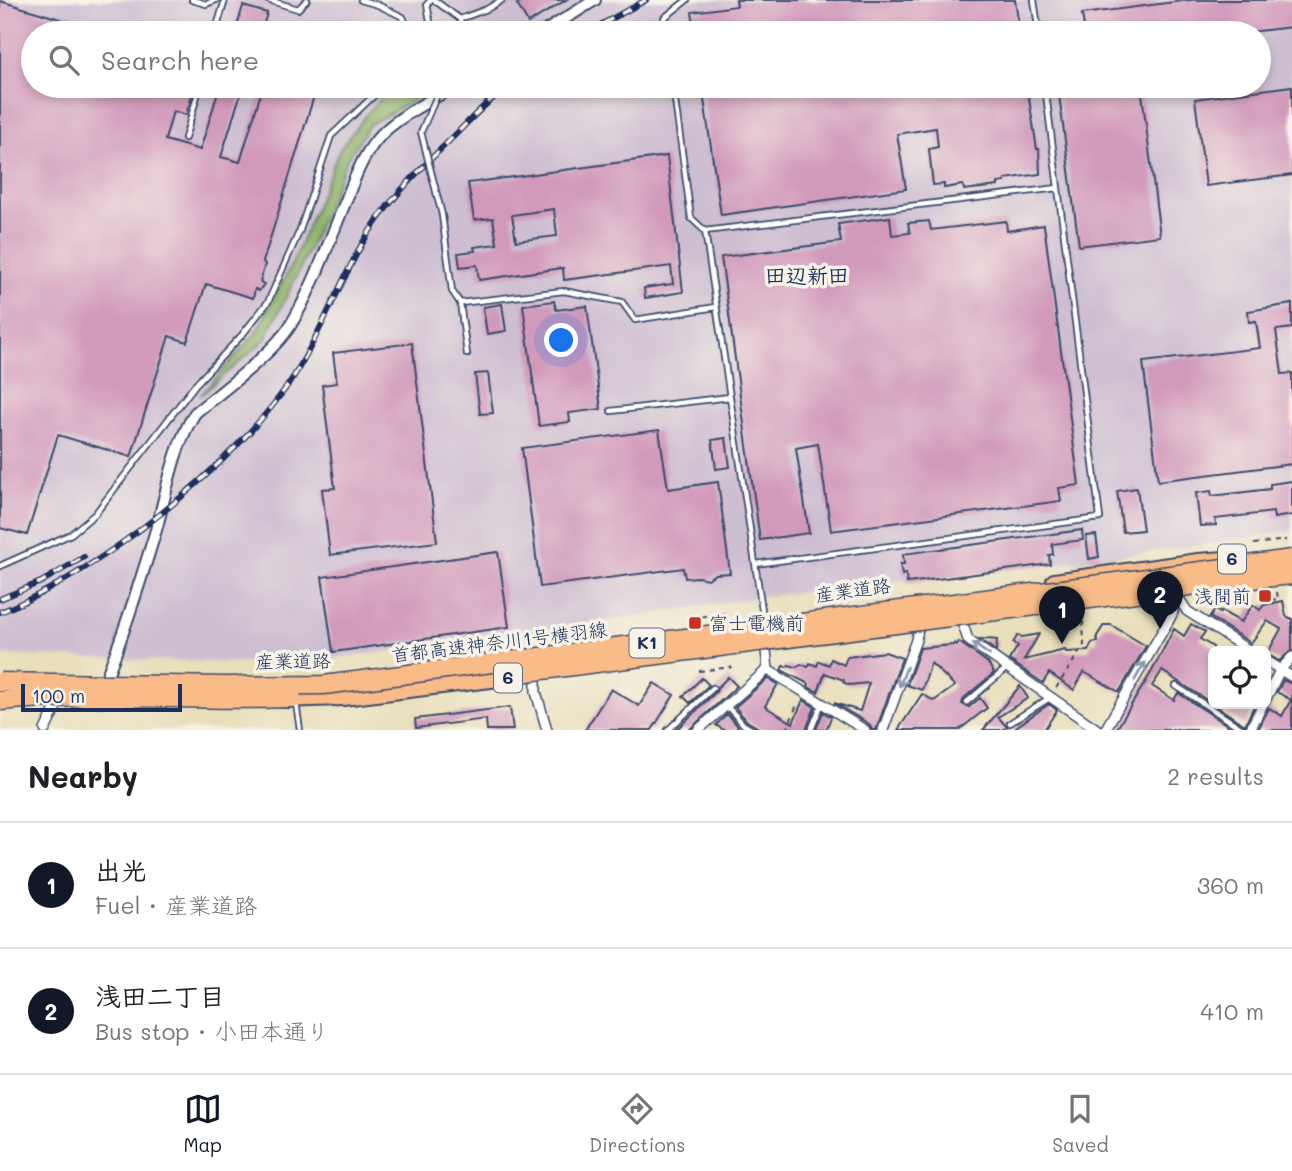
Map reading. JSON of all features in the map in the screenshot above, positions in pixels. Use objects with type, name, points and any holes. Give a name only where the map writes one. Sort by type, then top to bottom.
[{"type":"highway","name":"首都高速神奈川1号横羽線","points":[[0,682],[224,687],[324,685],[1292,559]]},
{"type":"highway","name":"首都高速神奈川1号横羽線","points":[[0,702],[86,697],[218,700],[364,693],[1216,582],[1292,577]]},
{"type":"main road","name":"産業道路","points":[[0,702],[95,704],[343,698],[536,675],[764,631],[1289,547]]},
{"type":"main road","name":"産業道路","points":[[0,675],[211,681],[333,681],[537,653],[764,631],[919,623],[1292,577]]},
{"type":"street","points":[[561,21],[595,0]]},
{"type":"street","points":[[95,704],[140,581],[177,450],[195,413],[277,343],[291,324],[321,261],[359,169],[377,141],[385,130],[397,121],[435,98]]},
{"type":"street","points":[[1105,730],[1173,612],[1173,565]]},
{"type":"street","points":[[1174,591],[1187,611],[1242,646]]},
{"type":"street","points":[[961,618],[968,640],[1098,730]]},
{"type":"street","points":[[883,730],[916,640],[919,623]]},
{"type":"street","points":[[764,631],[768,670]]},
{"type":"street","points":[[537,653],[536,692],[547,730]]},
{"type":"street","points":[[1271,689],[1280,670],[1292,657]]},
{"type":"street","points":[[1271,664],[1292,677]]},
{"type":"street","points":[[768,670],[860,729]]},
{"type":"street","points":[[698,730],[725,704],[768,670]]},
{"type":"street","points":[[46,730],[58,703]]},
{"type":"street","points":[[1250,730],[1260,709]]},
{"type":"lane","points":[[192,0],[206,4],[216,0]]},
{"type":"lane","points":[[219,21],[225,0]]},
{"type":"lane","points":[[268,0],[298,9],[307,0]]},
{"type":"lane","points":[[361,0],[378,5],[402,17],[404,21]]},
{"type":"lane","points":[[429,21],[427,4],[432,0],[460,19],[488,9],[502,0]]},
{"type":"lane","points":[[664,21],[664,18],[687,0]]},
{"type":"lane","points":[[1034,0],[1037,21]]},
{"type":"lane","points":[[186,138],[197,98]]},
{"type":"lane","points":[[0,566],[71,534],[95,514],[195,385],[242,335],[268,302],[300,230],[331,136],[371,98]]},
{"type":"lane","points":[[436,98],[421,132],[442,215],[452,292],[460,303],[467,354]]},
{"type":"lane","points":[[675,98],[691,218],[705,231],[764,631]]},
{"type":"lane","points":[[755,564],[1100,517],[1047,98]]},
{"type":"lane","points":[[705,231],[1058,188]]},
{"type":"lane","points":[[460,303],[564,291],[622,302],[635,320],[716,307]]},
{"type":"lane","points":[[611,411],[730,397]]},
{"type":"lane","points":[[967,702],[1008,668]]},
{"type":"lane","points":[[1176,686],[1244,730]]},
{"type":"lane","points":[[668,730],[713,688]]},
{"type":"lane","points":[[1010,723],[1051,697]]},
{"type":"lane","points":[[296,700],[300,730]]},
{"type":"lane","points":[[811,730],[822,703]]},
{"type":"lane","points":[[725,704],[752,730]]},
{"type":"path","points":[[1254,544],[1289,547]]},
{"type":"path","points":[[1272,596],[1268,597],[1268,600],[1278,598]]},
{"type":"path","points":[[692,618],[725,613]]},
{"type":"path","points":[[1051,697],[1084,645],[1083,620]]},
{"type":"path","points":[[699,671],[732,667]]},
{"type":"path","points":[[787,730],[803,691]]},
{"type":"shaded area","points":[[0,0],[1292,0],[1292,531],[1101,559],[760,597],[542,631],[271,664],[0,655]]},
{"type":"green space","points":[[382,98],[418,98],[370,124],[347,159],[303,263],[265,340],[200,396],[256,333],[294,260],[340,149]]},
{"type":"building","points":[[524,0],[566,0],[531,21],[527,21],[517,4]]},
{"type":"building","points":[[736,0],[1015,0],[1018,21],[693,21],[692,12],[737,6]]},
{"type":"building","points":[[1190,0],[1292,0],[1292,27],[1271,29],[1271,21],[1083,21],[1082,14]]},
{"type":"building","points":[[0,1],[67,21],[21,21],[21,98],[191,98],[186,115],[173,111],[165,140],[200,150],[216,98],[239,98],[221,157],[240,162],[259,98],[313,98],[263,262],[265,264],[260,282],[264,284],[259,291],[255,289],[253,298],[206,284],[187,342],[169,336],[131,457],[58,435],[27,535],[0,528]]},
{"type":"building","points":[[243,6],[267,13],[265,21],[239,21]]},
{"type":"building","points":[[1292,86],[1292,175],[1206,186],[1195,99],[1271,98],[1271,89]]},
{"type":"building","points":[[704,98],[1029,98],[1039,149],[1040,174],[1005,179],[1005,182],[998,183],[998,186],[964,190],[963,185],[944,188],[944,184],[933,185],[929,149],[938,147],[936,128],[897,134],[906,189],[721,215]]},
{"type":"building","points":[[1059,98],[1143,98],[1160,236],[1079,246]]},
{"type":"building","points":[[667,156],[683,292],[645,298],[644,288],[673,284],[671,266],[564,280],[563,268],[479,280],[477,265],[460,267],[458,253],[475,251],[474,247],[497,244],[493,218],[474,220],[468,183]],"holes":[[[554,209],[557,236],[516,241],[512,215]]]},
{"type":"building","points":[[890,217],[892,235],[910,233],[908,223],[929,221],[931,230],[1006,221],[1007,231],[1044,225],[1079,485],[1059,488],[1061,501],[831,531],[818,444],[796,448],[809,533],[760,540],[721,257],[841,242],[838,224]]},
{"type":"building","points":[[554,301],[556,310],[587,306],[601,409],[569,413],[570,422],[539,426],[523,305]]},
{"type":"building","points":[[502,304],[506,331],[487,334],[483,307]]},
{"type":"building","points":[[1292,304],[1292,328],[1276,330],[1282,374],[1292,373],[1292,464],[1158,481],[1143,362],[1260,348],[1256,321],[1249,322],[1248,311]]},
{"type":"building","points":[[412,343],[437,542],[330,555],[322,489],[335,488],[322,385],[337,383],[333,353]]},
{"type":"building","points":[[488,373],[493,413],[480,414],[475,374]]},
{"type":"building","points":[[659,430],[668,489],[718,482],[730,573],[715,574],[708,579],[685,578],[683,568],[540,587],[522,448]]},
{"type":"building","points":[[726,438],[730,467],[716,469],[712,440]]},
{"type":"building","points":[[1292,481],[1292,515],[1274,518],[1273,512],[1215,519],[1216,525],[1200,526],[1196,493],[1211,491],[1212,496],[1270,489],[1270,484]]},
{"type":"building","points":[[1137,488],[1143,530],[1123,532],[1117,491]]},
{"type":"building","points":[[1082,530],[1083,540],[1052,544],[1050,564],[907,583],[906,574],[902,575],[900,564],[904,564],[903,554]]},
{"type":"building","points":[[1096,535],[1099,557],[1089,559],[1086,536]]},
{"type":"building","points":[[498,552],[509,627],[333,652],[322,577]]},
{"type":"building","points":[[1283,601],[1286,616],[1292,619],[1292,650],[1279,661],[1271,656],[1271,647],[1281,629],[1267,621],[1251,643],[1210,617],[1215,610],[1241,622],[1253,605],[1260,610],[1264,605]]},
{"type":"building","points":[[1191,624],[1205,632],[1200,639],[1211,646],[1208,646],[1208,701],[1162,671],[1152,686],[1174,700],[1178,693],[1235,730],[1116,730],[1174,629],[1184,636]]},
{"type":"building","points":[[1104,625],[1111,625],[1146,646],[1119,692],[1084,672],[1074,690],[1049,673],[1043,683],[1009,660],[1018,646],[1013,643],[1018,635],[1022,637],[1039,634],[1024,660],[1065,650],[1088,651],[1092,643],[1098,642],[1097,636]]},
{"type":"building","points":[[980,640],[997,640],[996,651]]},
{"type":"building","points":[[959,642],[988,663],[994,673],[964,698],[962,704],[969,707],[980,698],[987,708],[959,730],[898,730],[922,694],[934,701],[955,686],[931,663],[922,690],[907,685],[920,648],[955,643],[957,645]]},
{"type":"building","points":[[885,652],[902,658],[876,730],[872,730],[869,724],[834,703],[860,711],[869,683],[849,685],[843,682],[844,680],[825,673],[818,692],[808,687],[809,684],[781,670],[783,666],[789,665],[796,667],[801,664],[808,667],[810,663],[817,666],[819,661],[829,665],[831,659],[844,665],[847,657]]},
{"type":"building","points":[[728,677],[737,686],[689,730],[676,730],[716,692]]},
{"type":"building","points":[[702,678],[709,685],[690,703],[683,696]]},
{"type":"building","points":[[768,678],[778,684],[765,706],[769,709],[793,723],[803,700],[815,707],[806,730],[762,730],[747,721],[735,707]]},
{"type":"building","points":[[1283,680],[1292,684],[1292,730],[1258,730],[1268,709],[1282,716],[1291,700],[1277,692]]},
{"type":"building","points":[[654,683],[674,695],[652,730],[585,730],[611,689],[639,706]]},
{"type":"building","points":[[1020,686],[1028,698],[998,717],[1007,727],[1002,730],[983,730]]},
{"type":"building","points":[[1049,704],[1057,710],[1044,730],[1021,730],[1016,727]]},
{"type":"building","points":[[510,707],[513,730],[487,730],[486,719],[416,728],[415,719]]},
{"type":"building","points":[[1220,709],[1253,709],[1245,725]]},
{"type":"building","points":[[823,712],[831,717],[826,730],[816,730]]},
{"type":"building","points":[[727,714],[738,726],[735,730],[724,730],[716,725]]},
{"type":"railway","points":[[608,21],[646,0]]},
{"type":"railway","points":[[0,612],[79,572],[120,544],[162,513],[238,444],[269,410],[294,376],[362,244],[381,215],[426,164],[494,98]]},
{"type":"railway","points":[[0,599],[41,582],[84,557]]},
{"type":"place","name":"浅間前","points":[[1265,596]]},
{"type":"place","name":"富士電機前","points":[[695,623]]},
{"type":"place","name":"浅田二丁目","points":[[1160,629]]},
{"type":"place","name":"出光","points":[[1062,644]]},
{"type":"district","name":"田辺新田","points":[[807,276]]}]
